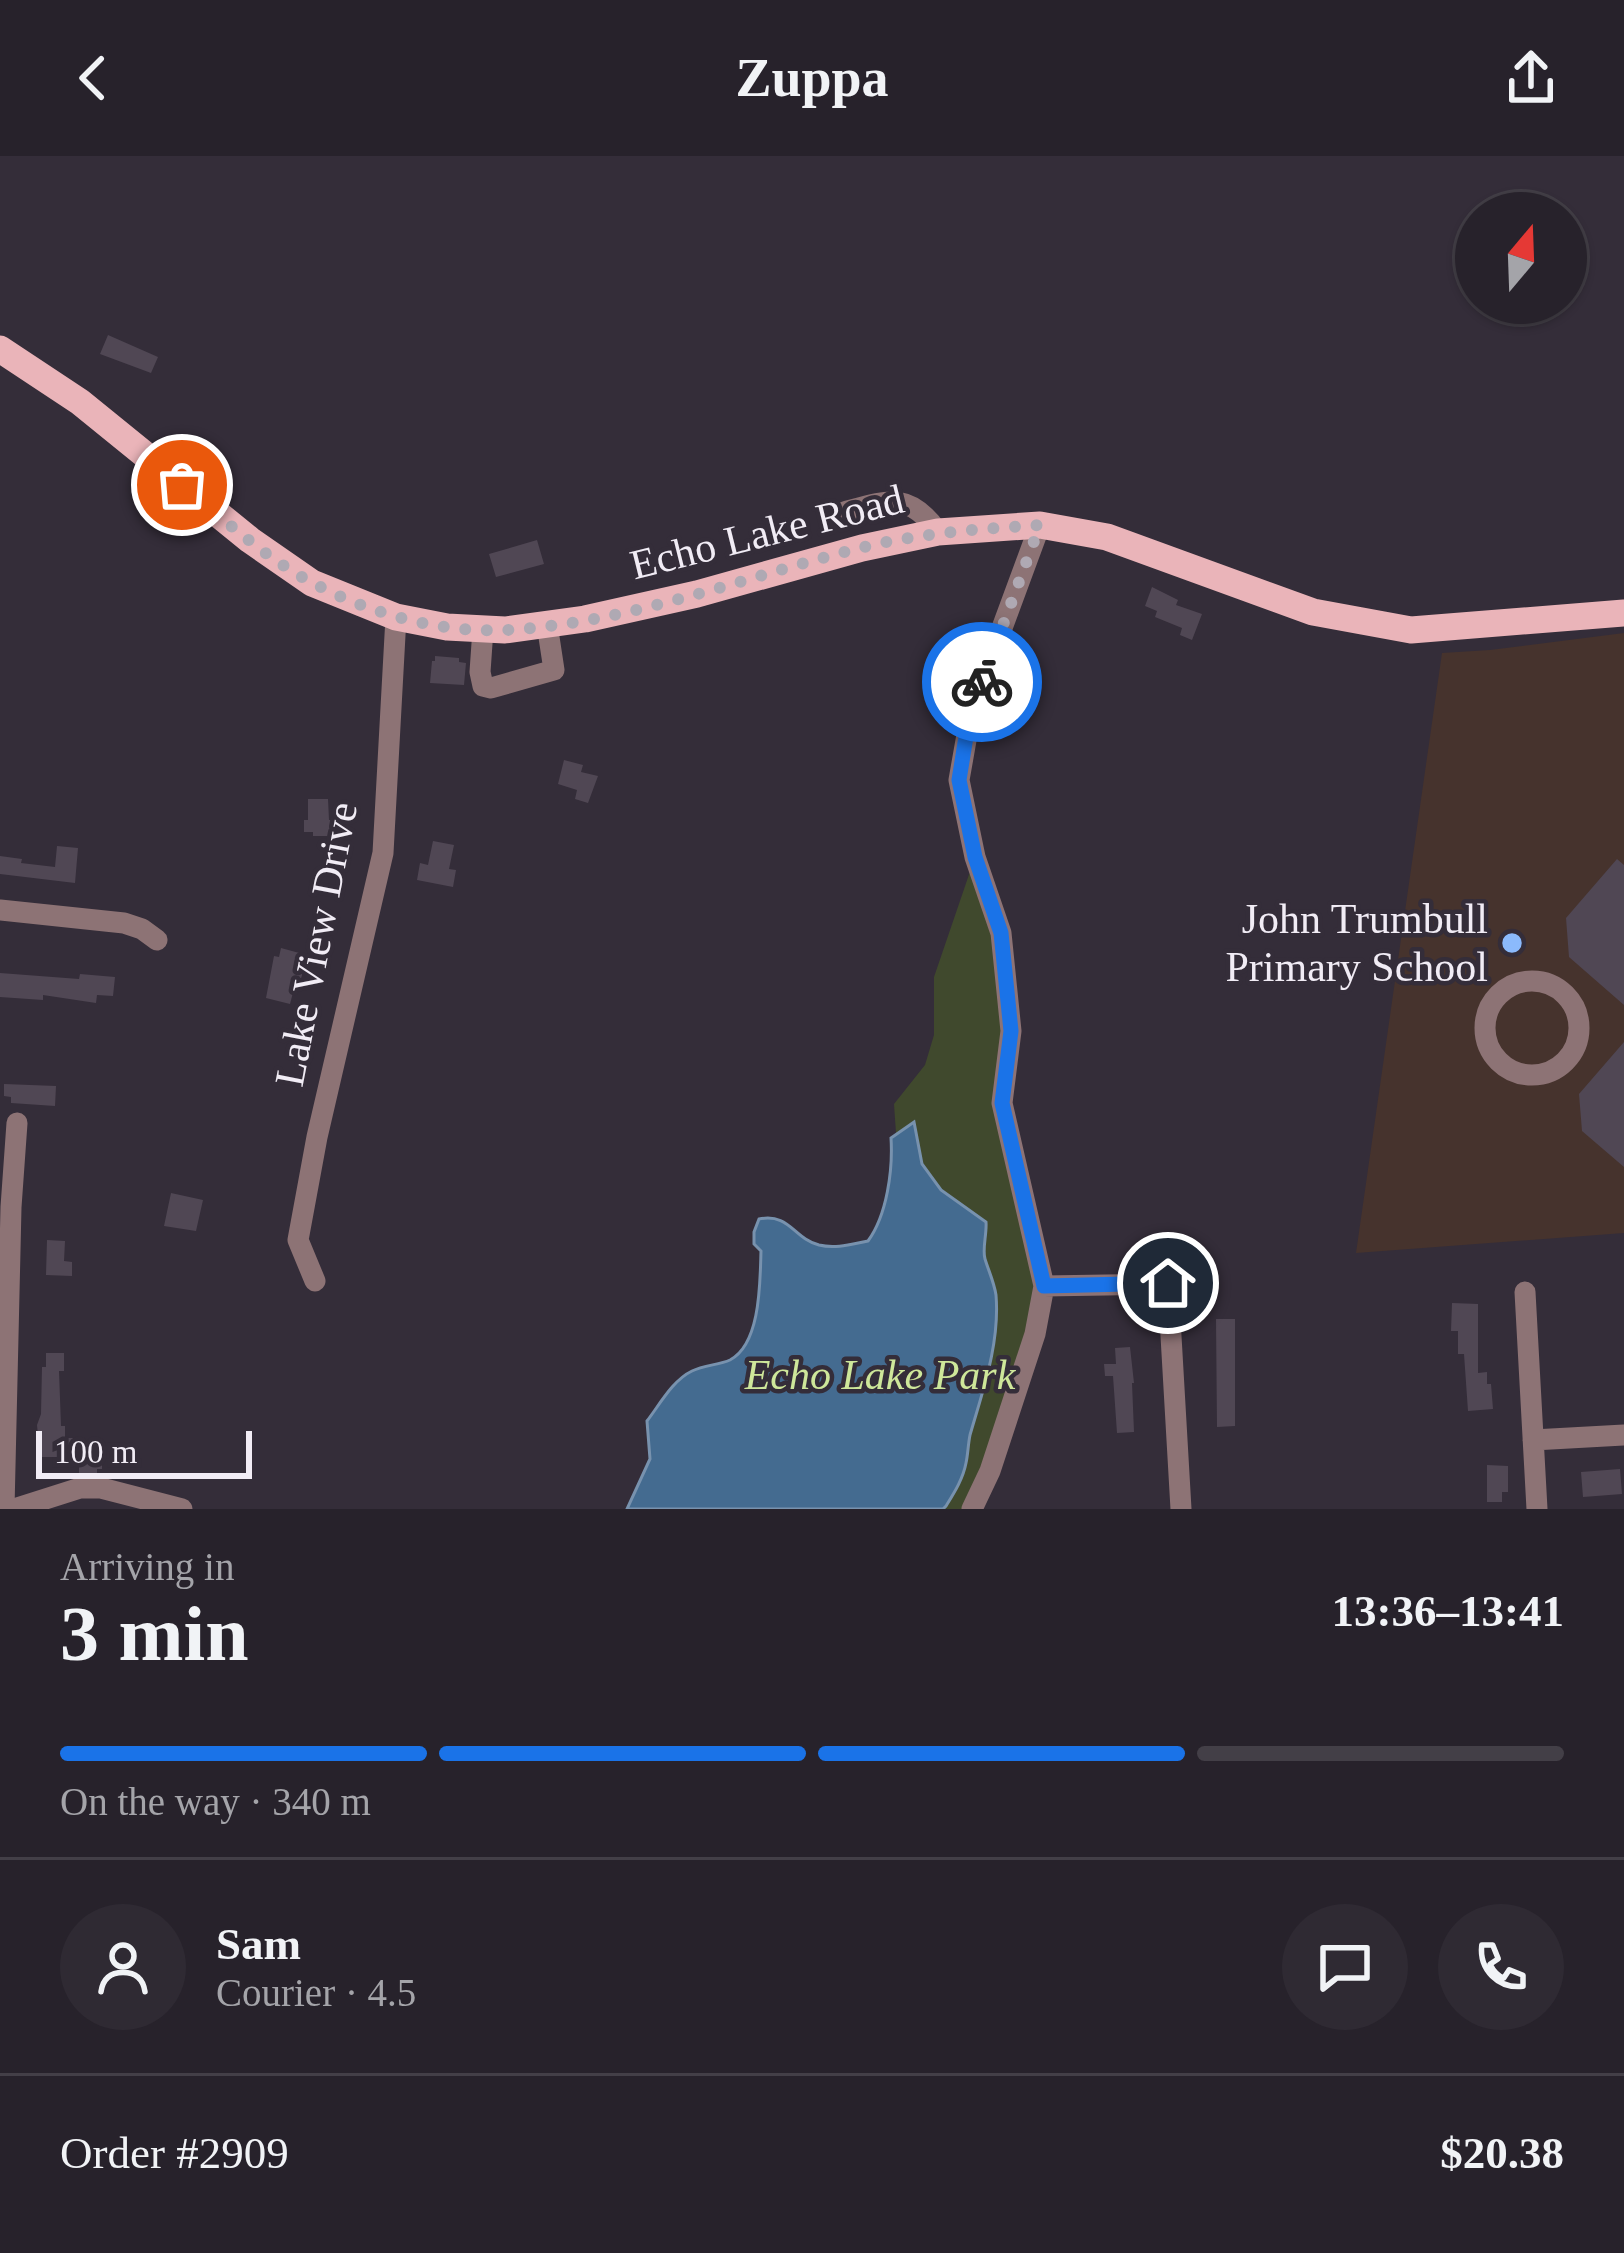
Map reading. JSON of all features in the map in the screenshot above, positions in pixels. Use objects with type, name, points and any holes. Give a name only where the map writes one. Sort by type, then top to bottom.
[{"type":"main road","name":"Echo Lake Road","points":[[0,349],[80,402],[250,540],[312,583],[396,617],[447,627],[506,630],[585,619],[938,532],[1040,525],[1107,537],[1313,612],[1411,630],[1624,613]]},
{"type":"street","points":[[844,512],[884,500],[907,502],[926,515],[938,532]]},
{"type":"street","points":[[972,1509],[990,1471],[1035,1334],[1044,1286],[1002,1103],[1011,1031],[1001,933],[975,857],[959,780],[970,712],[1040,525]]},
{"type":"street","name":"Lake View Drive","points":[[314,1282],[298,1240],[316,1138],[382,853],[396,617]]},
{"type":"street","points":[[483,629],[480,672],[483,686],[491,688],[554,670],[547,624]]},
{"type":"street","points":[[0,910],[124,922],[157,940]]},
{"type":"street","points":[[1541,981],[1568,996],[1580,1024],[1572,1054],[1562,1065],[1532,1075],[1503,1065],[1492,1053],[1485,1023],[1498,995],[1510,986],[1541,981]]},
{"type":"street","points":[[4,1509],[6,1207],[17,1123]]},
{"type":"street","points":[[1044,1286],[1168,1283],[1181,1509]]},
{"type":"street","points":[[1525,1292],[1538,1509]]},
{"type":"street","points":[[1533,1440],[1624,1435]]},
{"type":"street","points":[[14,1509],[80,1488],[101,1488],[182,1509]]},
{"type":"shaded area","name":"John Trumbull Primary School","points":[[1624,633],[1624,1233],[1356,1253],[1442,653]]},
{"type":"green space","name":"Echo Lake Park","points":[[975,857],[1001,933],[1002,1103],[1044,1286],[972,1509],[627,1509],[650,1459],[647,1421],[662,1400],[685,1375],[730,1360],[748,1340],[759,1294],[761,1251],[754,1244],[754,1232],[759,1219],[778,1220],[810,1241],[832,1246],[868,1241],[878,1228],[908,1156],[896,1133],[894,1104],[925,1065],[934,1035],[934,977]]},
{"type":"water","name":"Echo Lake Park","points":[[914,1122],[922,1164],[941,1190],[986,1222],[984,1255],[996,1295],[989,1366],[965,1469],[946,1506],[627,1509],[650,1459],[647,1421],[662,1400],[685,1375],[730,1360],[748,1340],[759,1294],[761,1251],[754,1244],[754,1232],[759,1219],[785,1223],[819,1245],[868,1241],[887,1192],[891,1138]]},
{"type":"building","points":[[108,335],[158,357],[151,373],[100,354]]},
{"type":"building","points":[[537,540],[544,564],[496,577],[489,554]]},
{"type":"building","points":[[1152,587],[1178,600],[1176,605],[1202,614],[1192,640],[1180,635],[1182,628],[1155,617],[1157,611],[1145,606]]},
{"type":"building","points":[[435,656],[466,663],[464,685],[430,683]]},
{"type":"building","points":[[564,760],[583,765],[581,772],[598,776],[588,803],[575,799],[577,790],[558,784]]},
{"type":"building","points":[[308,799],[328,799],[333,836],[304,832]]},
{"type":"building","points":[[433,841],[454,845],[449,869],[456,870],[453,887],[417,880],[420,863],[428,865]]},
{"type":"building","points":[[57,846],[78,848],[75,883],[0,874],[0,856],[55,867]]},
{"type":"building","points":[[1617,859],[1624,865],[1624,1005],[1569,957],[1566,918]]},
{"type":"building","points":[[281,948],[303,954],[300,963],[305,964],[290,1004],[266,998],[274,956],[279,957]]},
{"type":"building","points":[[0,973],[115,977],[113,996],[97,995],[96,1003],[43,995],[43,1000],[0,997]]},
{"type":"building","points":[[1624,1042],[1624,1167],[1582,1131],[1579,1094]]},
{"type":"building","points":[[4,1084],[56,1086],[55,1106],[11,1103],[11,1097],[4,1096]]},
{"type":"building","points":[[171,1193],[203,1200],[196,1231],[164,1226]]},
{"type":"building","points":[[47,1240],[65,1241],[64,1261],[72,1262],[72,1276],[46,1275]]},
{"type":"building","points":[[1452,1303],[1478,1304],[1478,1373],[1487,1372],[1493,1409],[1468,1411],[1464,1354],[1458,1354],[1458,1331],[1451,1331]]},
{"type":"building","points":[[1216,1319],[1235,1319],[1235,1426],[1217,1427]]},
{"type":"building","points":[[1130,1347],[1134,1432],[1117,1433],[1113,1376],[1105,1376],[1104,1364],[1116,1364],[1115,1348]]},
{"type":"building","points":[[46,1353],[64,1353],[64,1371],[59,1371],[61,1426],[65,1426],[65,1438],[93,1443],[92,1457],[102,1457],[97,1473],[79,1473],[79,1457],[40,1457],[37,1425]]},
{"type":"building","points":[[1487,1465],[1508,1466],[1508,1492],[1502,1492],[1502,1502],[1487,1502]]},
{"type":"building","points":[[1620,1469],[1622,1494],[1583,1497],[1581,1472]]},
{"type":"way so far","points":[[182,485],[312,583],[396,617],[483,629],[591,618],[938,532],[1040,525],[982,682]]},
{"type":"place","name":"John Trumbull Primary School","points":[[1512,943]]},
{"type":"route","points":[[982,682],[970,712],[959,780],[975,857],[1001,933],[1011,1031],[1002,1103],[1044,1286],[1168,1283]]}]
